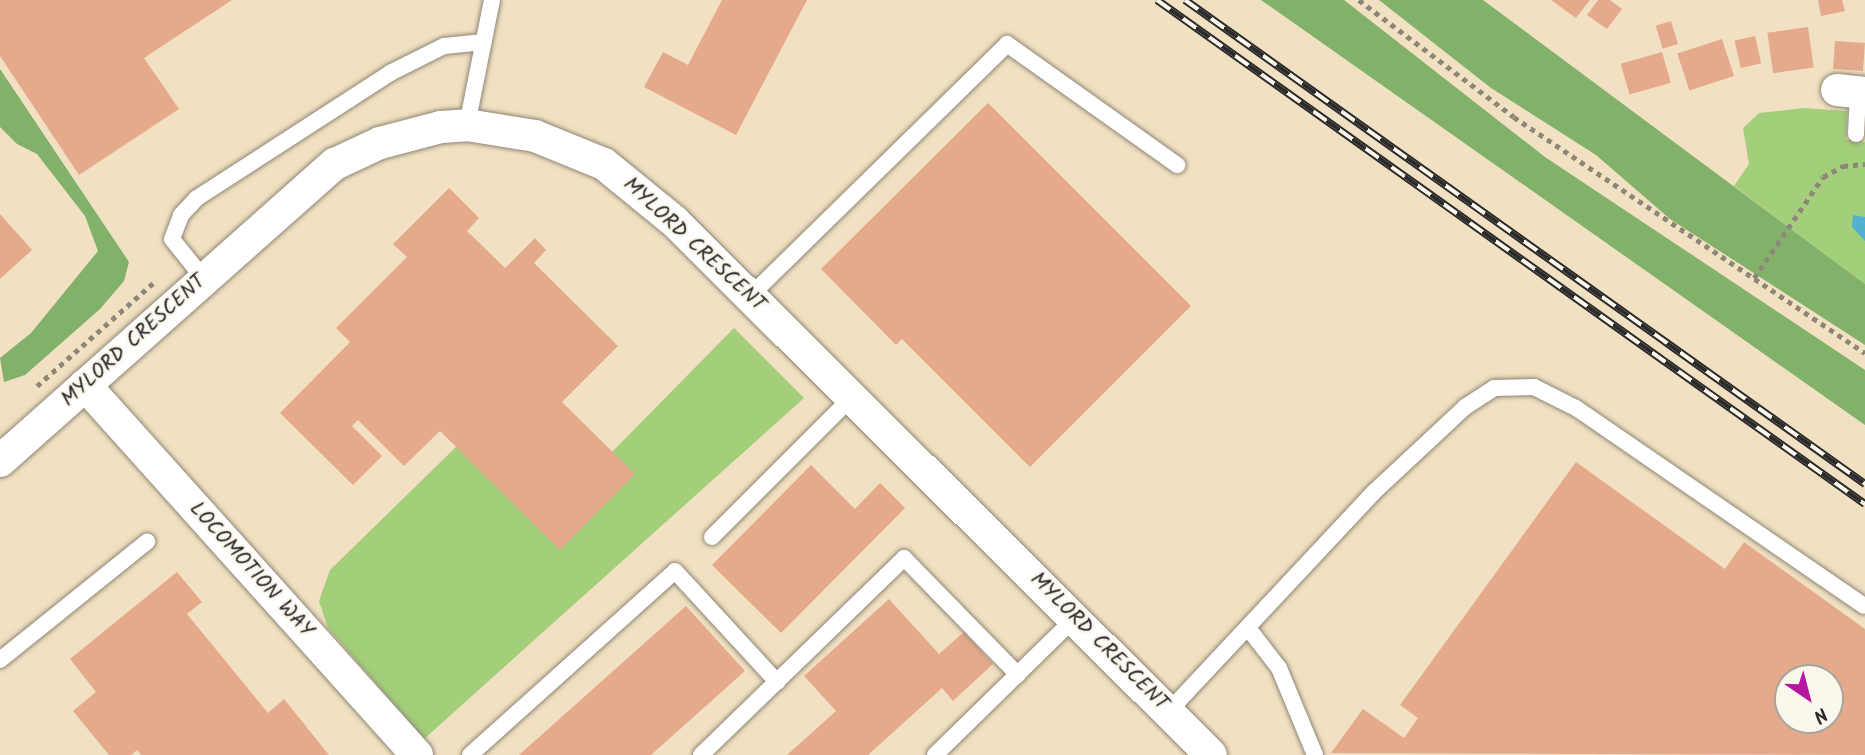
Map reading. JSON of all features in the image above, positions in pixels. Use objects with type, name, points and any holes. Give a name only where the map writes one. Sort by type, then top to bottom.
[{"type":"street","name":"MYLORD CRESCENT","points":[[0,461],[85,385],[195,268],[335,164],[380,143],[467,125],[535,136],[604,164],[674,221],[1212,755]]},
{"type":"street","name":"LOCOMOTION WAY","points":[[85,385],[417,755]]},
{"type":"lane","points":[[467,125],[492,0]]},
{"type":"lane","points":[[195,268],[172,239],[181,215],[198,198],[390,73],[444,46],[484,42]]},
{"type":"lane","points":[[750,296],[1007,44],[1177,165]]},
{"type":"lane","points":[[1853,92],[1856,134]]},
{"type":"lane","points":[[1168,711],[1374,492],[1465,407],[1494,388],[1515,385],[1534,387],[1576,408],[1864,606]]},
{"type":"lane","points":[[712,537],[852,397]]},
{"type":"lane","points":[[0,660],[147,542]]},
{"type":"lane","points":[[701,755],[904,558],[1018,675]]},
{"type":"lane","points":[[470,755],[675,571],[777,681]]},
{"type":"lane","points":[[935,755],[1075,618]]},
{"type":"lane","points":[[1248,628],[1279,668],[1315,755]]},
{"type":"path","points":[[1359,0],[1514,117],[1865,353]]},
{"type":"path","points":[[1754,278],[1823,177],[1843,166],[1865,164]]},
{"type":"path","points":[[30,391],[122,307],[195,268]]},
{"type":"green space","points":[[1261,0],[1344,0],[1545,157],[1865,370],[1865,425]]},
{"type":"green space","points":[[1379,0],[1483,0],[1865,284],[1865,345],[1670,219],[1596,155],[1491,88]]},
{"type":"green space","points":[[0,69],[129,262],[124,281],[100,309],[25,375],[4,382],[0,358],[31,333],[98,251],[85,216],[37,154],[17,144],[0,127]]},
{"type":"green space","points":[[1804,108],[1847,111],[1846,139],[1865,142],[1865,284],[1734,186],[1749,164],[1743,128],[1759,113]]},
{"type":"green space","points":[[734,328],[804,398],[424,739],[328,628],[319,601],[330,570],[456,447],[612,452]]},
{"type":"water","points":[[1853,215],[1865,217],[1865,241],[1852,227]]},
{"type":"building","points":[[0,0],[232,0],[144,58],[179,109],[79,175],[0,56]]},
{"type":"building","points":[[722,0],[807,0],[736,135],[644,87],[663,52],[688,65]]},
{"type":"building","points":[[1551,0],[1590,0],[1576,18]]},
{"type":"building","points":[[1598,0],[1610,0],[1622,9],[1607,29],[1587,15]]},
{"type":"building","points":[[1818,0],[1842,0],[1845,11],[1821,16]]},
{"type":"building","points":[[1671,21],[1678,44],[1663,49],[1656,26]]},
{"type":"building","points":[[1808,27],[1814,68],[1773,73],[1767,33]]},
{"type":"building","points":[[1755,36],[1761,63],[1741,68],[1735,41]]},
{"type":"building","points":[[1722,39],[1734,76],[1689,91],[1677,54]]},
{"type":"building","points":[[1835,41],[1865,43],[1863,71],[1833,69]]},
{"type":"building","points":[[1662,52],[1671,83],[1629,95],[1621,64]]},
{"type":"building","points":[[988,103],[1191,306],[1030,467],[902,339],[896,345],[821,269]]},
{"type":"building","points":[[449,188],[479,218],[467,231],[505,268],[535,238],[546,250],[534,263],[618,346],[562,402],[635,474],[560,550],[440,431],[404,466],[358,420],[352,426],[382,456],[353,485],[280,413],[350,342],[336,328],[407,257],[393,244]]},
{"type":"building","points":[[0,214],[32,250],[0,279]]},
{"type":"building","points":[[1576,462],[1725,569],[1744,542],[1865,629],[1865,755],[1331,753],[1363,709],[1404,738],[1418,718],[1400,705]]},
{"type":"building","points":[[811,465],[855,509],[880,483],[905,508],[781,633],[712,565]]},
{"type":"building","points":[[177,572],[202,602],[187,614],[268,713],[284,699],[329,755],[141,755],[137,750],[131,755],[109,755],[73,711],[96,692],[70,659]]},
{"type":"building","points":[[889,599],[939,654],[964,632],[993,664],[953,701],[942,688],[868,755],[787,755],[836,711],[804,676]]},
{"type":"building","points":[[686,606],[745,671],[651,755],[519,755]]},
{"type":"railway","points":[[1157,0],[1865,504]]},
{"type":"railway","points":[[1185,0],[1865,484]]}]
